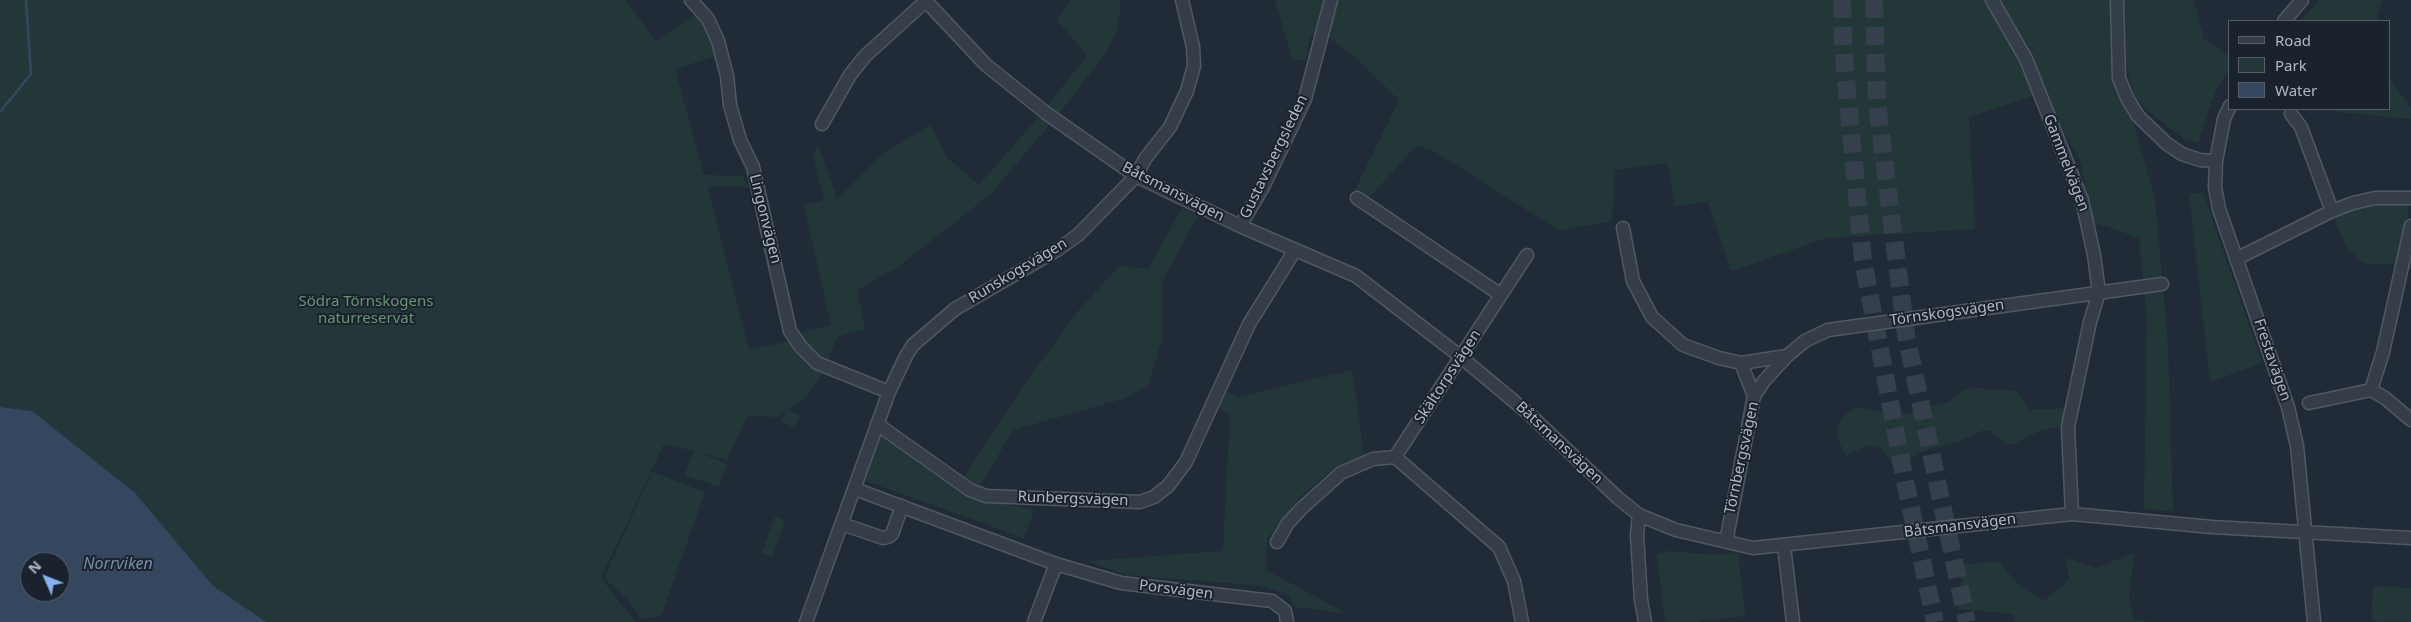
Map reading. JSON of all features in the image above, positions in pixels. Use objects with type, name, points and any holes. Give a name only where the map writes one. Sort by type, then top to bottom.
[{"type":"street","name":"Lingonvägen","points":[[691,0],[708,19],[718,41],[727,76],[730,105],[740,140],[752,167],[790,330],[801,347],[817,364],[889,392]]},
{"type":"street","name":"Båtsmansvägen","points":[[926,0],[986,64],[1046,113],[1136,176],[1240,226],[1356,276],[1461,357],[1528,413],[1618,498],[1639,515],[1676,530],[1753,548],[2072,514],[2212,527],[2411,538]]},
{"type":"street","points":[[822,124],[850,75],[865,56],[926,0]]},
{"type":"street","name":"Runskogsvägen","points":[[855,489],[889,392],[906,356],[922,335],[955,308],[1057,250],[1078,235],[1136,176],[1145,159],[1170,127],[1188,91],[1194,66],[1193,47],[1182,0]]},
{"type":"street","name":"Gustavsbergsleden","points":[[1240,226],[1263,187],[1305,99],[1331,0]]},
{"type":"street","name":"Gammelvägen","points":[[1992,0],[2026,59],[2082,200],[2094,255],[2099,292],[2090,322],[2068,427],[2072,514]]},
{"type":"street","points":[[2117,0],[2120,78],[2127,98],[2138,116],[2167,144],[2182,154],[2200,160],[2216,161]]},
{"type":"street","points":[[2285,20],[2302,0]]},
{"type":"street","name":"Frestavägen","points":[[2228,110],[2224,119],[2216,161],[2215,187],[2219,209],[2288,407],[2297,446],[2314,622]]},
{"type":"street","points":[[2291,114],[2301,128],[2332,211]]},
{"type":"street","points":[[1357,198],[1501,296]]},
{"type":"street","points":[[2236,259],[2332,211],[2353,203],[2374,198],[2411,198]]},
{"type":"street","points":[[2371,390],[2383,352],[2411,226]]},
{"type":"street","points":[[1623,228],[1633,281],[1652,317],[1683,345],[1740,363],[1787,356]]},
{"type":"street","name":"Runbergsvägen","points":[[877,424],[970,490],[986,496],[1140,502],[1154,497],[1168,486],[1186,462],[1250,324],[1295,250]]},
{"type":"street","name":"Skältorpsvägen","points":[[1395,458],[1527,255]]},
{"type":"street","name":"Törnskogsvägen","points":[[1787,356],[1805,340],[1829,330],[2162,284]]},
{"type":"street","name":"Törnbergsvägen","points":[[1726,542],[1754,396],[1764,381],[1787,356]]},
{"type":"street","points":[[1740,363],[1754,396]]},
{"type":"street","points":[[2309,402],[2371,390],[2385,398],[2411,420]]},
{"type":"street","points":[[1277,542],[1288,523],[1308,501],[1341,473],[1374,459],[1395,458],[1499,547],[1514,581],[1522,622]]},
{"type":"street","points":[[806,622],[855,489]]},
{"type":"street","name":"Porsvägen","points":[[855,489],[1056,564],[1121,583],[1272,601],[1285,611],[1287,622]]},
{"type":"street","points":[[842,524],[888,538],[892,534],[902,506]]},
{"type":"street","points":[[1639,515],[1637,535],[1641,600],[1646,622]]},
{"type":"street","points":[[1784,546],[1793,622]]},
{"type":"street","points":[[1034,622],[1056,564]]},
{"type":"green space","name":"Södra Törnskogens naturreservat","points":[[0,0],[626,0],[656,42],[698,13],[719,55],[675,69],[704,175],[742,176],[749,187],[708,187],[749,350],[789,341],[803,361],[822,374],[807,397],[788,410],[800,415],[794,427],[781,422],[786,411],[777,417],[747,416],[727,460],[697,452],[727,464],[719,487],[685,475],[694,451],[664,444],[601,578],[635,622],[210,622],[0,466]]},
{"type":"green space","points":[[1071,0],[1120,0],[1120,12],[1116,33],[1105,54],[1058,115],[1046,107],[1087,56],[1057,20]]},
{"type":"green space","points":[[1275,0],[2111,0],[2111,61],[2116,93],[2132,119],[2155,198],[2168,346],[2173,511],[2144,509],[2147,318],[2139,238],[2094,222],[2081,163],[2043,92],[1969,117],[1975,229],[1827,238],[1731,271],[1708,202],[1675,206],[1668,163],[1615,170],[1612,221],[1560,231],[1434,151],[1416,146],[1367,200],[1353,194],[1399,100],[1355,57],[1330,38],[1311,34],[1305,61],[1292,59]]},
{"type":"green space","points":[[2125,0],[2194,0],[2204,39],[2228,56],[2228,72],[2221,81],[2213,98],[2198,143],[2185,140],[2147,110],[2134,96],[2126,61]]},
{"type":"green space","points":[[2319,0],[2383,0],[2377,14],[2378,20],[2302,20]]},
{"type":"green space","points":[[2391,81],[2411,107],[2411,119],[2338,112],[2337,110],[2391,110]]},
{"type":"green space","points":[[1039,116],[1050,124],[992,193],[898,267],[857,290],[865,329],[837,337],[827,362],[813,351],[799,333],[831,325],[804,205],[824,200],[813,154],[818,144],[837,199],[881,155],[930,125],[947,157],[979,185]]},
{"type":"green space","points":[[2203,192],[2262,363],[2210,382],[2189,194]]},
{"type":"green space","points":[[2357,204],[2405,204],[2408,208],[2408,217],[2396,265],[2363,263],[2347,248],[2332,214]]},
{"type":"green space","points":[[1182,208],[1198,216],[1163,280],[1162,340],[1148,385],[1126,398],[1013,430],[979,488],[964,477],[1024,385],[1079,310],[1119,266],[1148,269]]},
{"type":"green space","points":[[1352,370],[1364,455],[1329,472],[1301,496],[1267,539],[1266,570],[1348,614],[1296,607],[1288,595],[1264,586],[1127,575],[1087,561],[1223,551],[1230,414],[1215,406],[1223,390],[1239,397]]},
{"type":"green space","points":[[1966,389],[2017,391],[2030,410],[2067,408],[2062,426],[2041,430],[2013,444],[2006,444],[1991,431],[1984,430],[1960,441],[1927,450],[1911,458],[1902,467],[1895,467],[1879,447],[1868,445],[1846,456],[1837,438],[1837,427],[1843,416],[1858,407],[1887,413],[1907,414],[1949,402]]},
{"type":"green space","points":[[881,429],[973,498],[1034,510],[1024,538],[866,481]]},
{"type":"green space","points":[[652,472],[705,492],[661,616],[642,619],[628,600],[604,578]]},
{"type":"green space","points":[[775,517],[785,521],[772,557],[762,553]]},
{"type":"green space","points":[[1667,551],[1715,555],[1738,552],[1745,616],[1697,622],[1665,622],[1657,555]]},
{"type":"green space","points":[[2134,553],[2129,599],[2134,619],[2158,622],[2015,622],[2013,614],[1958,609],[1963,564],[1999,562],[2016,582],[2045,601],[2069,579],[2066,558],[2095,568]]},
{"type":"green space","points":[[2373,586],[2411,588],[2411,622],[2371,621]]},
{"type":"water","name":"Norrviken","points":[[0,407],[32,411],[135,493],[213,586],[266,622],[0,622]]},
{"type":"waterway","points":[[0,112],[31,74],[26,0]]},
{"type":"tunnel","points":[[1842,0],[1843,47],[1863,260],[1904,476],[1935,622]]},
{"type":"tunnel","points":[[1874,0],[1877,103],[1906,335],[1967,622]]}]
